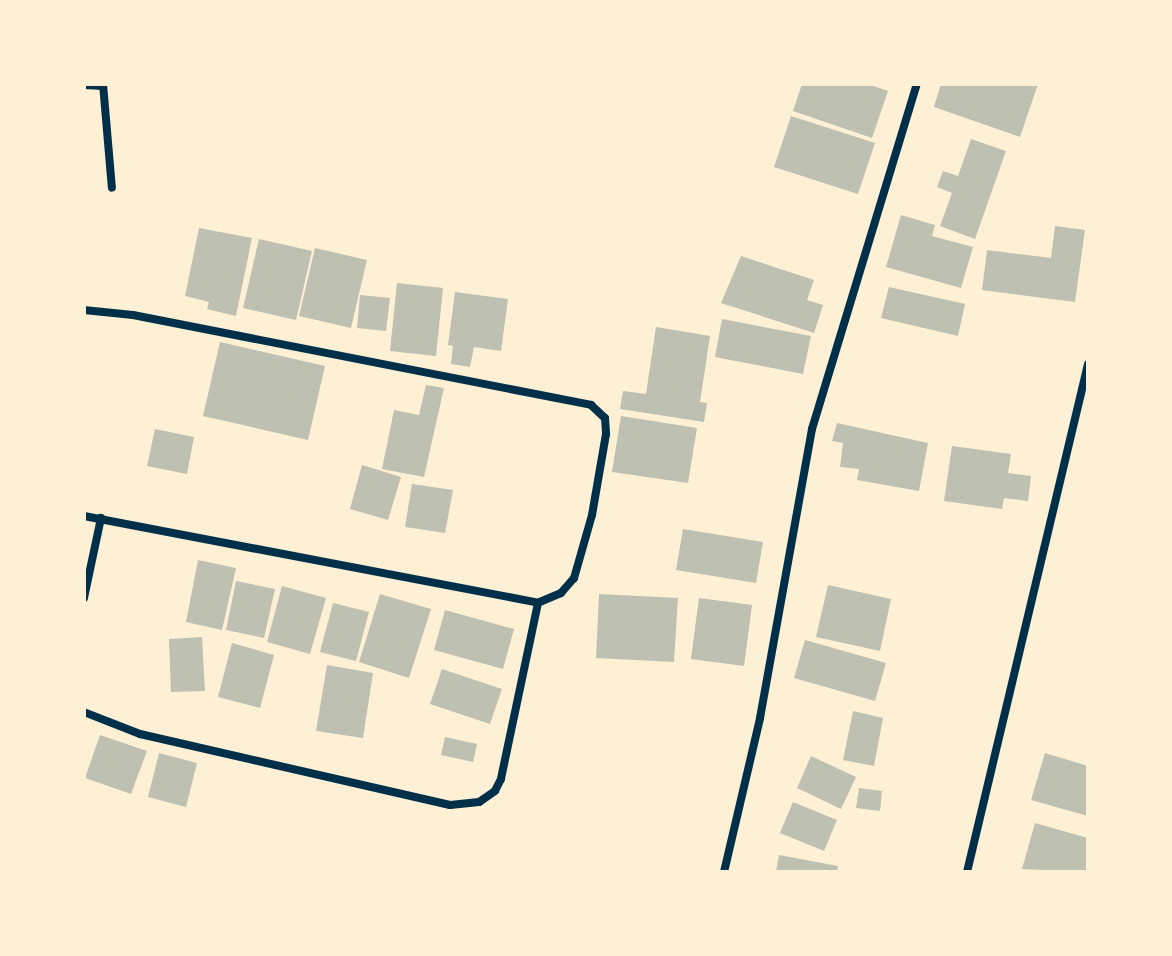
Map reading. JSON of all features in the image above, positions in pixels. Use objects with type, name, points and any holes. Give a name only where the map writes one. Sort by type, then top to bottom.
[{"type":"street","points":[[724,872],[760,718],[812,429],[917,84]]},
{"type":"street","points":[[84,85],[103,85],[112,188]]},
{"type":"street","points":[[84,310],[133,315],[599,409],[606,434],[574,578],[561,593],[538,603],[84,516]]},
{"type":"street","points":[[967,872],[1088,364]]},
{"type":"street","points":[[84,598],[101,518]]},
{"type":"street","points":[[84,712],[155,737],[450,805],[479,802],[501,779],[538,603]]},
{"type":"building","points":[[802,84],[868,84],[888,91],[872,138],[793,111]]},
{"type":"building","points":[[941,84],[1038,84],[1020,137],[934,107]]},
{"type":"building","points":[[791,116],[875,143],[858,194],[774,167]]},
{"type":"building","points":[[971,139],[1006,151],[975,239],[940,226],[952,193],[937,187],[943,171],[958,176]]},
{"type":"building","points":[[901,215],[935,225],[932,236],[973,247],[961,288],[886,267]]},
{"type":"building","points":[[1055,226],[1085,230],[1075,302],[982,290],[987,250],[1051,258]]},
{"type":"building","points":[[199,228],[252,238],[236,316],[207,309],[209,302],[185,296]]},
{"type":"building","points":[[259,239],[312,251],[296,320],[243,308]]},
{"type":"building","points":[[315,248],[367,260],[351,328],[299,316]]},
{"type":"building","points":[[741,256],[814,280],[807,300],[823,305],[814,333],[721,303]]},
{"type":"building","points":[[397,283],[443,288],[436,356],[390,351]]},
{"type":"building","points":[[889,287],[965,304],[958,336],[881,318]]},
{"type":"building","points":[[455,292],[508,299],[501,351],[474,347],[470,367],[451,364],[453,346],[448,345]]},
{"type":"building","points":[[360,295],[390,298],[386,331],[357,328]]},
{"type":"building","points":[[722,319],[811,336],[803,374],[715,357]]},
{"type":"building","points":[[656,327],[710,336],[700,402],[707,403],[704,422],[620,409],[623,391],[646,394]]},
{"type":"building","points":[[220,342],[325,366],[308,440],[203,416]]},
{"type":"building","points":[[426,385],[444,388],[424,477],[382,469],[394,410],[419,415]]},
{"type":"building","points":[[621,416],[697,428],[688,483],[612,472]]},
{"type":"building","points":[[837,423],[928,443],[919,491],[857,480],[859,469],[840,467],[843,443],[832,441]]},
{"type":"building","points":[[155,429],[194,437],[187,474],[147,466]]},
{"type":"building","points":[[952,446],[1011,454],[1008,473],[1031,476],[1028,501],[1004,498],[1002,509],[944,501]]},
{"type":"building","points":[[362,465],[401,477],[388,520],[350,509]]},
{"type":"building","points":[[412,484],[453,490],[445,533],[405,527]]},
{"type":"building","points":[[683,529],[763,542],[756,583],[676,570]]},
{"type":"building","points":[[198,560],[236,568],[222,630],[186,622]]},
{"type":"building","points":[[236,581],[275,589],[264,638],[226,630]]},
{"type":"building","points":[[828,585],[891,599],[880,651],[816,637]]},
{"type":"building","points":[[282,586],[326,598],[310,654],[267,642]]},
{"type":"building","points":[[380,594],[431,609],[409,678],[359,662]]},
{"type":"building","points":[[599,594],[678,598],[674,662],[596,658]]},
{"type":"building","points":[[699,598],[752,605],[744,666],[691,659]]},
{"type":"building","points":[[333,603],[369,612],[356,661],[320,652]]},
{"type":"building","points":[[445,610],[514,629],[503,669],[434,650]]},
{"type":"building","points":[[202,637],[205,691],[171,692],[169,639]]},
{"type":"building","points":[[805,640],[886,663],[875,701],[794,678]]},
{"type":"building","points":[[232,643],[274,655],[260,708],[218,697]]},
{"type":"building","points":[[327,665],[373,673],[363,738],[316,731]]},
{"type":"building","points":[[442,669],[502,689],[490,724],[430,704]]},
{"type":"building","points":[[853,711],[883,718],[874,766],[843,760]]},
{"type":"building","points":[[100,735],[147,751],[131,794],[85,778]]},
{"type":"building","points":[[445,737],[477,744],[473,762],[441,755]]},
{"type":"building","points":[[159,753],[197,763],[186,807],[148,797]]},
{"type":"building","points":[[1045,753],[1088,766],[1088,816],[1031,800]]},
{"type":"building","points":[[811,756],[856,777],[841,809],[797,788]]},
{"type":"building","points":[[859,788],[882,791],[880,811],[856,808]]},
{"type":"building","points":[[793,802],[837,820],[824,851],[780,833]]},
{"type":"building","points":[[1035,823],[1088,838],[1088,872],[1022,869]]},
{"type":"building","points":[[779,855],[838,866],[837,872],[776,872]]}]
